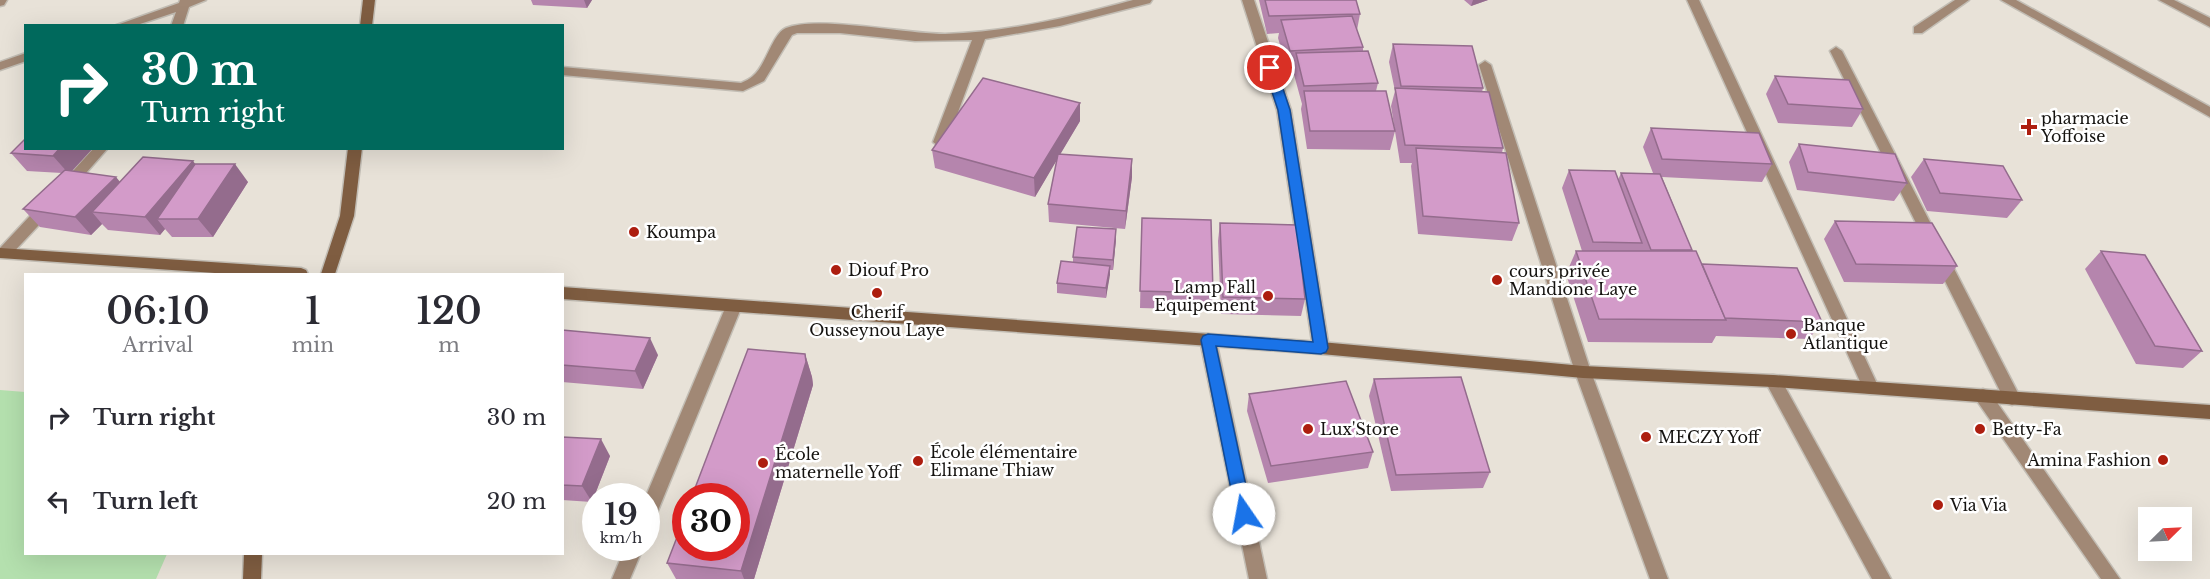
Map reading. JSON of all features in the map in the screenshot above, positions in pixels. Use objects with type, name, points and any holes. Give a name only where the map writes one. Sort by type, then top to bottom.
[{"type":"street","points":[[125,24],[185,2],[200,0]]},
{"type":"street","points":[[366,24],[369,0]]},
{"type":"street","points":[[564,71],[736,87],[748,86],[759,78],[787,32],[795,29],[916,37],[980,36],[1075,21],[1146,0]]},
{"type":"street","points":[[1248,0],[1284,110],[1321,348]]},
{"type":"street","points":[[1693,0],[1871,388]]},
{"type":"street","points":[[1918,30],[1963,0]]},
{"type":"street","points":[[2007,0],[2210,113]]},
{"type":"street","points":[[2165,0],[2210,23]]},
{"type":"street","points":[[178,24],[185,2]]},
{"type":"street","points":[[939,142],[980,36]]},
{"type":"street","points":[[1836,51],[2012,398]]},
{"type":"street","points":[[0,66],[24,58]]},
{"type":"street","points":[[1485,65],[1583,372],[1659,579]]},
{"type":"street","points":[[2,253],[100,150]]},
{"type":"street","points":[[328,273],[347,216],[355,150]]},
{"type":"street","points":[[2,253],[287,273]]},
{"type":"street","points":[[564,293],[1321,348],[1583,372],[1773,381],[2210,412]]},
{"type":"street","points":[[660,484],[734,306]]},
{"type":"street","points":[[1208,340],[1258,579]]},
{"type":"street","points":[[1773,381],[1882,579]]},
{"type":"street","points":[[1983,396],[2111,579]]},
{"type":"street","points":[[252,579],[253,555]]},
{"type":"street","points":[[621,579],[629,561]]},
{"type":"green space","points":[[0,390],[24,392],[24,555],[167,555],[156,579],[0,579]]},
{"type":"building","points":[[1265,0],[1356,0],[1360,14],[1269,16]]},
{"type":"building","points":[[1352,16],[1363,47],[1290,51],[1281,20]]},
{"type":"building","points":[[1393,44],[1472,46],[1483,88],[1401,86]]},
{"type":"building","points":[[1368,51],[1378,83],[1304,86],[1296,53]]},
{"type":"building","points":[[1775,76],[1849,80],[1863,109],[1788,104]]},
{"type":"building","points":[[983,78],[1080,103],[1034,178],[932,150]]},
{"type":"building","points":[[1395,88],[1489,92],[1503,148],[1405,145]]},
{"type":"building","points":[[1304,91],[1386,91],[1395,131],[1310,131]]},
{"type":"building","points":[[1651,128],[1759,133],[1772,164],[1662,159]]},
{"type":"building","points":[[24,140],[24,150],[58,150],[53,156],[11,153]]},
{"type":"building","points":[[1799,144],[1895,154],[1907,183],[1808,172]]},
{"type":"building","points":[[1416,148],[1506,153],[1519,223],[1423,216]]},
{"type":"building","points":[[1058,154],[1132,159],[1126,211],[1048,204]]},
{"type":"building","points":[[143,157],[193,161],[145,217],[92,212]]},
{"type":"building","points":[[1924,159],[2003,166],[2022,200],[1940,193]]},
{"type":"building","points":[[195,164],[235,164],[198,219],[157,219]]},
{"type":"building","points":[[65,170],[116,177],[75,217],[23,209]]},
{"type":"building","points":[[1569,170],[1615,171],[1642,243],[1593,242]]},
{"type":"building","points":[[1621,173],[1660,174],[1692,250],[1651,250]]},
{"type":"building","points":[[1142,218],[1211,220],[1213,293],[1140,291]]},
{"type":"building","points":[[1835,221],[1932,223],[1957,266],[1856,264]]},
{"type":"building","points":[[1220,223],[1297,225],[1305,299],[1223,297]]},
{"type":"building","points":[[1077,227],[1116,229],[1113,260],[1073,257]]},
{"type":"building","points":[[1576,251],[1696,251],[1726,320],[1599,319]]},
{"type":"building","points":[[2101,251],[2145,255],[2202,351],[2155,346]]},
{"type":"building","points":[[1061,261],[1110,266],[1106,288],[1057,283]]},
{"type":"building","points":[[1702,264],[1797,268],[1822,322],[1725,318]]},
{"type":"building","points":[[564,330],[650,338],[635,371],[564,365]]},
{"type":"building","points":[[748,349],[805,354],[806,362],[750,542],[750,483],[697,483]]},
{"type":"building","points":[[1461,377],[1490,472],[1396,475],[1374,379]]},
{"type":"building","points":[[1346,381],[1373,452],[1271,466],[1249,394]]},
{"type":"building","points":[[564,437],[601,439],[582,486],[564,485]]},
{"type":"building","points":[[672,550],[672,561],[744,561],[741,571],[667,563]]},
{"type":"place","name":"pharmacie Yoffoise","points":[[2029,127]]},
{"type":"place","name":"Koumpa","points":[[634,232]]},
{"type":"place","name":"Diouf Pro","points":[[836,270]]},
{"type":"place","name":"cours privée Mandione Laye","points":[[1497,280]]},
{"type":"place","name":"Cherif Ousseynou Laye","points":[[877,293]]},
{"type":"place","name":"Lamp Fall Equipement","points":[[1268,296]]},
{"type":"place","name":"Banque Atlantique","points":[[1791,334]]},
{"type":"place","name":"Lux'Store","points":[[1308,429]]},
{"type":"place","name":"Betty-Fa","points":[[1980,429]]},
{"type":"place","name":"MECZY Yoff","points":[[1646,437]]},
{"type":"place","name":"Amina Fashion","points":[[2163,460]]},
{"type":"place","name":"École élémentaire Elimane Thiaw","points":[[918,461]]},
{"type":"place","name":"École maternelle Yoff","points":[[763,463]]},
{"type":"place","name":"Via Via","points":[[1938,505]]},
{"type":"route","points":[[1244,514],[1208,340],[1321,348],[1284,110],[1270,68]]}]
